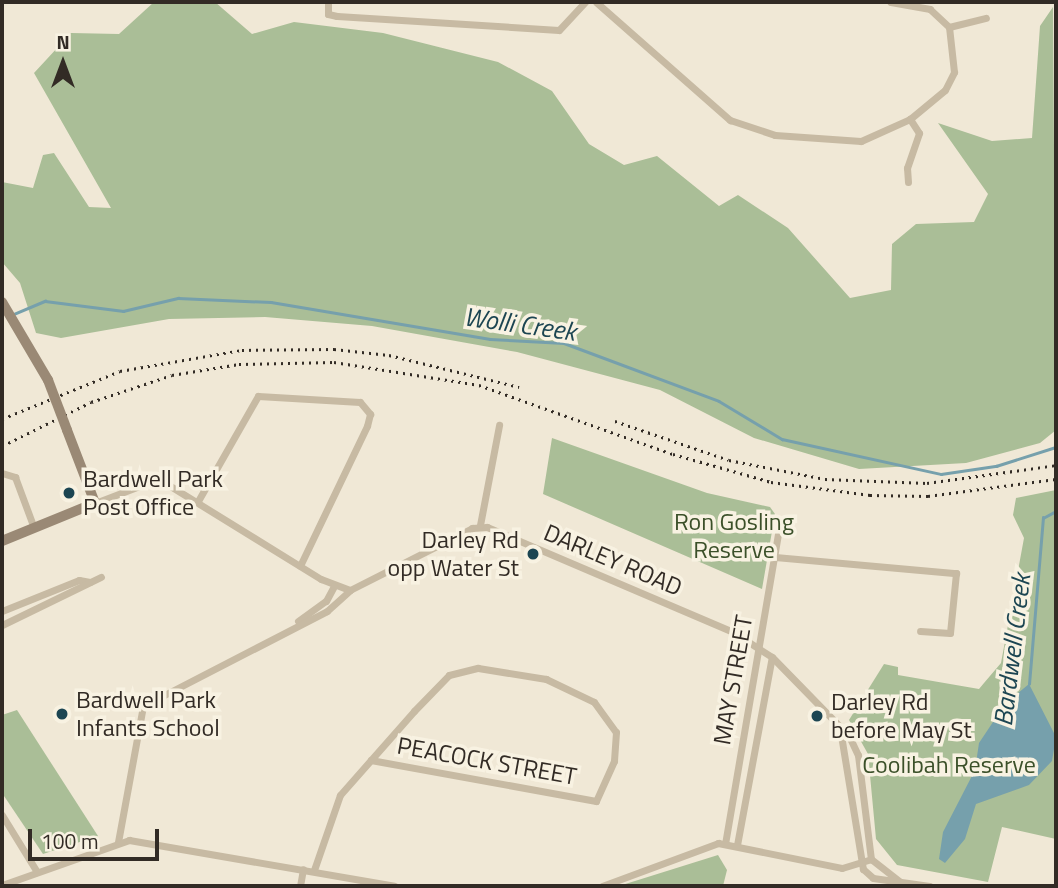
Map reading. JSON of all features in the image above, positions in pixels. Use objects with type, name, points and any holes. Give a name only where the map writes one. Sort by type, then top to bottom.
[{"type":"main road","points":[[2,302],[48,380],[95,503],[2,541]]},
{"type":"street","points":[[328,2],[328,14],[559,30],[585,2]]},
{"type":"street","points":[[596,2],[714,108],[751,129],[861,141],[911,119],[950,83],[955,61],[949,27],[930,9],[891,2]]},
{"type":"street","points":[[949,27],[986,19]]},
{"type":"street","points":[[908,182],[907,168],[919,133],[911,119]]},
{"type":"street","points":[[198,502],[258,396],[359,401],[370,414],[367,426],[300,566]]},
{"type":"street","points":[[118,842],[143,706],[336,605],[350,590],[480,526],[499,425]]},
{"type":"street","points":[[2,472],[15,477],[34,528]]},
{"type":"street","points":[[95,503],[158,482],[198,502],[334,586],[350,590]]},
{"type":"street","name":"MAY STREET","points":[[725,844],[761,647],[780,523]]},
{"type":"street","name":"DARLEY ROAD","points":[[480,526],[761,647],[839,727],[858,755],[871,859]]},
{"type":"street","points":[[775,557],[956,573],[950,633],[919,631]]},
{"type":"street","points":[[2,625],[84,590],[90,582],[101,577]]},
{"type":"street","points":[[2,611],[79,580],[90,582]]},
{"type":"street","points":[[291,627],[326,601],[334,586]]},
{"type":"street","name":"MAY STREET","points":[[737,845],[772,657]]},
{"type":"street","name":"PEACOCK STREET","points":[[478,668],[546,679],[594,702],[615,732],[614,761],[596,801],[371,760],[449,675],[478,668]]},
{"type":"street","name":"DARLEY ROAD","points":[[839,727],[849,761],[860,862]]},
{"type":"street","points":[[314,870],[340,794],[371,760]]},
{"type":"street","points":[[2,815],[37,872]]},
{"type":"street","points":[[2,885],[118,842],[138,841],[394,886]]},
{"type":"street","points":[[602,886],[680,854],[725,844],[822,865],[871,859],[899,881]]},
{"type":"street","points":[[860,862],[873,878],[929,886]]},
{"type":"street","points":[[300,886],[303,869]]},
{"type":"green space","points":[[154,2],[215,2],[252,34],[294,22],[383,33],[498,62],[552,91],[589,144],[624,165],[657,156],[719,206],[738,195],[788,228],[850,298],[891,290],[892,244],[916,224],[974,222],[988,194],[938,123],[992,141],[1032,138],[1040,26],[1053,7],[1056,430],[1040,443],[966,463],[859,469],[754,438],[660,390],[517,352],[372,326],[265,317],[169,319],[61,338],[36,333],[20,283],[2,262],[2,182],[33,188],[43,155],[54,153],[89,207],[111,208],[34,73],[71,33],[119,34]]},
{"type":"green space","name":"Ron Gosling Reserve","points":[[552,438],[707,493],[770,507],[775,514],[762,589],[543,494]]},
{"type":"green space","name":"Coolibah Reserve","points":[[1056,490],[1056,839],[1002,827],[988,882],[897,865],[876,839],[868,754],[849,720],[884,664],[898,667],[898,675],[979,689],[1001,663],[1024,538],[1013,515],[1016,498]]},
{"type":"green space","points":[[17,710],[98,836],[43,854],[2,793],[2,715]]},
{"type":"green space","points":[[718,855],[727,870],[723,886],[619,886]]},
{"type":"water","points":[[1029,684],[1056,737],[1052,761],[1029,785],[976,804],[965,839],[945,863],[939,859],[943,832],[975,770],[979,743],[1005,704]]},
{"type":"waterway","name":"Wolli Creek","points":[[14,314],[45,301],[123,311],[178,298],[271,302],[490,339],[564,343],[719,401],[782,439],[941,474],[996,466],[1056,447]]},
{"type":"waterway","name":"Bardwell Creek","points":[[1029,684],[1043,518],[1056,511]]},
{"type":"railway","points":[[2,419],[120,371],[242,350],[334,349],[389,355],[519,387]]},
{"type":"railway","points":[[2,446],[91,402],[172,375],[239,364],[334,362],[479,385],[673,454],[771,482],[870,495],[928,496],[1056,479]]},
{"type":"railway","points":[[615,421],[729,460],[825,479],[927,483],[1056,465]]},
{"type":"place","name":"Bardwell Park Post Office","points":[[69,493]]},
{"type":"place","name":"Darley Rd opp Water St","points":[[533,554]]},
{"type":"place","name":"Bardwell Park Infants School","points":[[62,714]]},
{"type":"place","name":"Darley Rd before May St","points":[[817,716]]}]
